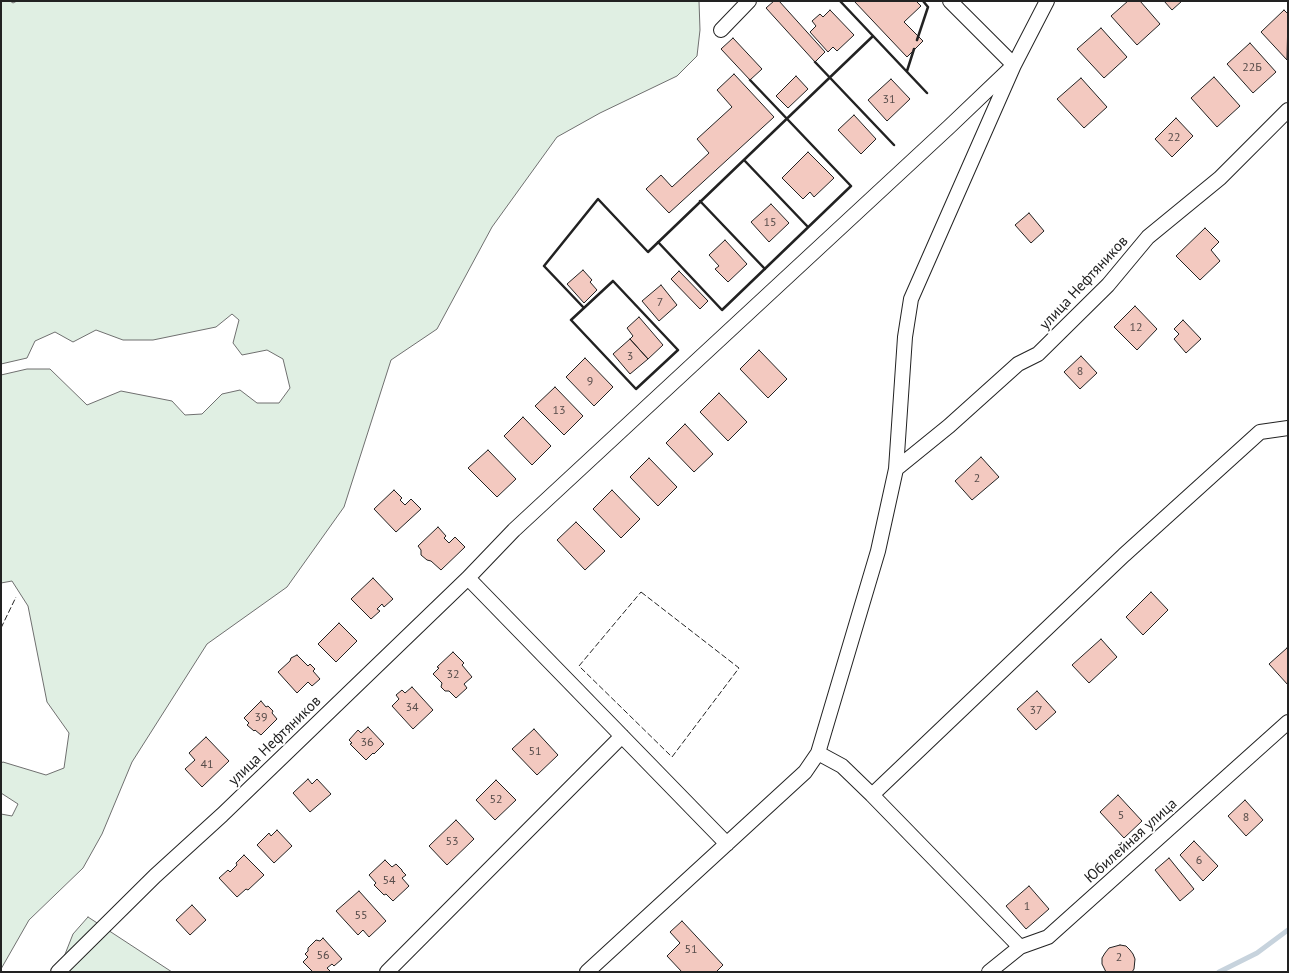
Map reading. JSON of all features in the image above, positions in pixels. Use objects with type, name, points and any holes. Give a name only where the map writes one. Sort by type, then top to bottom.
[{"type":"street","points":[[721,30],[749,1]]},
{"type":"street","points":[[950,1],[1014,65]]},
{"type":"street","points":[[587,972],[805,772],[818,753],[878,551],[896,469],[905,337],[911,299],[1014,65],[1048,1]]},
{"type":"street","name":"улица Нефтяников","points":[[58,972],[155,876],[222,815],[468,578],[514,530],[1014,65]]},
{"type":"street","name":"улица Нефтяников","points":[[896,469],[949,426],[1018,364],[1038,354],[1108,285],[1148,237],[1220,178],[1288,110]]},
{"type":"street","points":[[872,795],[1124,555],[1260,432],[1288,428]]},
{"type":"street","points":[[468,578],[727,844]]},
{"type":"street","name":"Юбилейная улица","points":[[989,972],[1020,947],[1048,937],[1288,722]]},
{"type":"street","points":[[387,972],[622,736]]},
{"type":"street","points":[[818,753],[842,766],[1020,947]]},
{"type":"green space","points":[[1,1],[13,3],[17,1],[699,1],[700,30],[697,56],[677,76],[600,113],[557,137],[492,227],[437,329],[391,360],[344,507],[287,587],[207,644],[132,762],[102,834],[83,868],[29,920],[1,969],[1,814],[12,816],[18,804],[1,793],[1,763],[46,775],[64,768],[69,733],[47,702],[28,606],[12,581],[1,583],[1,375],[27,369],[50,369],[87,405],[121,391],[172,401],[185,415],[202,414],[222,394],[240,390],[257,403],[279,403],[290,388],[283,359],[267,350],[242,355],[233,343],[239,320],[232,314],[216,327],[153,340],[123,340],[96,330],[73,342],[55,332],[35,341],[27,358],[1,364]]},
{"type":"green space","points":[[88,917],[172,972],[58,972],[73,934]]},
{"type":"building","points":[[774,1],[779,1],[825,52],[815,62],[766,8]]},
{"type":"building","points":[[854,1],[916,1],[921,6],[904,22],[923,41],[907,57]]},
{"type":"building","points":[[1128,1],[1140,1],[1160,24],[1137,45],[1111,16]]},
{"type":"building","points":[[1164,1],[1182,1],[1172,10]]},
{"type":"building","points":[[830,10],[854,35],[837,51],[833,47],[828,52],[810,32],[816,26],[812,21],[820,14],[823,17]]},
{"type":"building","points":[[1284,10],[1288,14],[1287,60],[1261,32]]},
{"type":"building","points":[[1101,28],[1127,57],[1104,78],[1077,49]]},
{"type":"building","points":[[733,38],[762,69],[750,80],[721,49]]},
{"type":"building","points":[[1250,43],[1276,72],[1253,93],[1227,64]]},
{"type":"building","points":[[734,74],[774,117],[669,213],[646,189],[661,175],[672,187],[709,153],[697,139],[732,107],[717,90]]},
{"type":"building","points":[[796,76],[808,89],[788,108],[776,96]]},
{"type":"building","points":[[1214,77],[1240,106],[1217,127],[1191,98]]},
{"type":"building","points":[[1081,78],[1107,107],[1084,128],[1057,99]]},
{"type":"building","points":[[891,79],[910,99],[887,121],[868,100]]},
{"type":"building","points":[[854,115],[876,139],[861,154],[838,130]]},
{"type":"building","points":[[1176,118],[1193,136],[1172,157],[1155,139]]},
{"type":"building","points":[[808,152],[834,178],[814,197],[810,192],[803,199],[782,178]]},
{"type":"building","points":[[771,204],[789,223],[769,242],[751,222]]},
{"type":"building","points":[[1029,213],[1044,231],[1031,243],[1015,225]]},
{"type":"building","points":[[1205,228],[1219,242],[1211,250],[1220,261],[1200,280],[1176,256]]},
{"type":"building","points":[[725,240],[747,264],[728,282],[715,269],[719,266],[709,255]]},
{"type":"building","points":[[583,270],[592,280],[590,282],[597,290],[584,303],[567,284]]},
{"type":"building","points":[[679,271],[708,301],[700,309],[671,279]]},
{"type":"building","points":[[661,285],[677,305],[659,321],[642,301]]},
{"type":"building","points":[[1135,306],[1157,329],[1137,350],[1114,327]]},
{"type":"building","points":[[639,317],[663,345],[648,359],[630,339],[633,336],[627,328]]},
{"type":"building","points":[[1183,320],[1201,339],[1186,353],[1174,339],[1179,334],[1174,329]]},
{"type":"building","points":[[630,339],[648,359],[630,374],[613,354]]},
{"type":"building","points":[[759,350],[787,379],[768,398],[740,369]]},
{"type":"building","points":[[1081,356],[1097,373],[1080,389],[1064,372]]},
{"type":"building","points":[[585,358],[613,387],[594,406],[566,377]]},
{"type":"building","points":[[555,387],[583,416],[564,435],[535,406]]},
{"type":"building","points":[[719,393],[747,422],[728,441],[700,412]]},
{"type":"building","points":[[523,417],[551,446],[532,465],[504,436]]},
{"type":"building","points":[[685,424],[713,454],[694,472],[666,443]]},
{"type":"building","points":[[488,450],[516,479],[497,497],[468,468]]},
{"type":"building","points":[[981,457],[999,477],[972,500],[955,481]]},
{"type":"building","points":[[649,458],[677,487],[658,506],[630,477]]},
{"type":"building","points":[[394,490],[402,498],[400,500],[405,505],[411,499],[421,509],[396,532],[374,509]]},
{"type":"building","points":[[612,490],[640,519],[621,538],[593,509]]},
{"type":"building","points":[[576,522],[605,551],[585,570],[557,540]]},
{"type":"building","points":[[438,527],[449,543],[455,537],[465,547],[441,570],[421,555],[421,550],[418,546]]},
{"type":"building","points":[[373,578],[393,599],[384,607],[382,604],[377,609],[380,611],[371,619],[351,599]]},
{"type":"building","points":[[1151,592],[1168,610],[1143,635],[1126,617]]},
{"type":"building","points":[[339,623],[357,641],[336,662],[318,644]]},
{"type":"building","points":[[1101,639],[1117,657],[1089,683],[1072,665]]},
{"type":"building","points":[[1288,649],[1288,685],[1269,664]]},
{"type":"building","points":[[453,652],[464,663],[462,665],[472,677],[464,684],[467,688],[456,698],[449,691],[445,691],[441,687],[442,683],[433,674],[439,668],[437,667]]},
{"type":"building","points":[[297,655],[308,666],[310,664],[315,669],[313,671],[320,679],[312,686],[308,682],[297,693],[278,672],[291,658]]},
{"type":"building","points":[[412,687],[433,710],[413,729],[392,706],[399,699],[396,695],[402,690],[405,693]]},
{"type":"building","points":[[1037,691],[1056,712],[1036,730],[1017,709]]},
{"type":"building","points":[[261,701],[273,711],[272,713],[277,719],[261,735],[247,725],[249,723],[244,718]]},
{"type":"building","points":[[368,727],[384,744],[366,760],[350,744],[352,743],[349,740],[358,730],[361,733]]},
{"type":"building","points":[[534,729],[558,755],[537,775],[512,749]]},
{"type":"building","points":[[206,737],[229,761],[202,787],[185,769],[195,760],[189,753]]},
{"type":"building","points":[[308,779],[312,784],[317,779],[331,794],[310,812],[293,793]]},
{"type":"building","points":[[496,780],[516,800],[495,820],[476,800]]},
{"type":"building","points":[[1118,795],[1142,821],[1124,838],[1100,812]]},
{"type":"building","points":[[1245,800],[1263,820],[1246,836],[1228,816]]},
{"type":"building","points":[[456,820],[474,839],[447,865],[429,846]]},
{"type":"building","points":[[277,830],[292,846],[274,863],[257,845],[269,833],[271,836]]},
{"type":"building","points":[[1194,841],[1218,866],[1203,881],[1180,855]]},
{"type":"building","points":[[244,855],[264,875],[248,890],[246,889],[237,897],[219,878],[228,870],[230,872]]},
{"type":"building","points":[[1169,858],[1194,889],[1180,901],[1155,870]]},
{"type":"building","points":[[385,860],[392,867],[396,864],[402,870],[406,875],[402,878],[409,886],[393,901],[374,885],[376,883],[369,875]]},
{"type":"building","points":[[1029,886],[1049,909],[1026,929],[1006,906]]},
{"type":"building","points":[[359,891],[386,921],[369,937],[363,930],[358,935],[336,911]]},
{"type":"building","points":[[192,905],[206,920],[190,935],[176,920]]},
{"type":"building","points":[[682,921],[723,965],[716,972],[682,972],[667,956],[680,943],[670,932]]},
{"type":"building","points":[[323,938],[342,959],[334,966],[332,964],[327,968],[331,972],[313,972],[303,962],[308,957],[305,954],[316,940],[320,941]]},
{"type":"building","points":[[1120,945],[1126,946],[1133,954],[1135,959],[1134,969],[1132,972],[1106,972],[1102,964],[1102,958],[1109,948]]},
{"type":"waterway","points":[[1219,972],[1257,953],[1288,930]]},
{"type":"fence","points":[[641,592],[739,668],[672,757],[579,666],[641,592]]},
{"type":"fence","points":[[1,628],[16,597]]},
{"type":"wall","points":[[840,1],[927,93]]},
{"type":"wall","points":[[917,40],[928,7],[923,1]]},
{"type":"wall","points":[[584,308],[544,266],[598,199],[648,252],[873,36]]},
{"type":"wall","points":[[907,71],[914,49]]},
{"type":"wall","points":[[815,62],[894,145]]},
{"type":"wall","points":[[658,242],[722,310],[851,186],[750,80]]},
{"type":"wall","points":[[744,160],[808,227]]},
{"type":"wall","points":[[700,201],[765,269]]},
{"type":"wall","points":[[613,281],[678,350],[636,389],[571,320],[613,281]]}]
